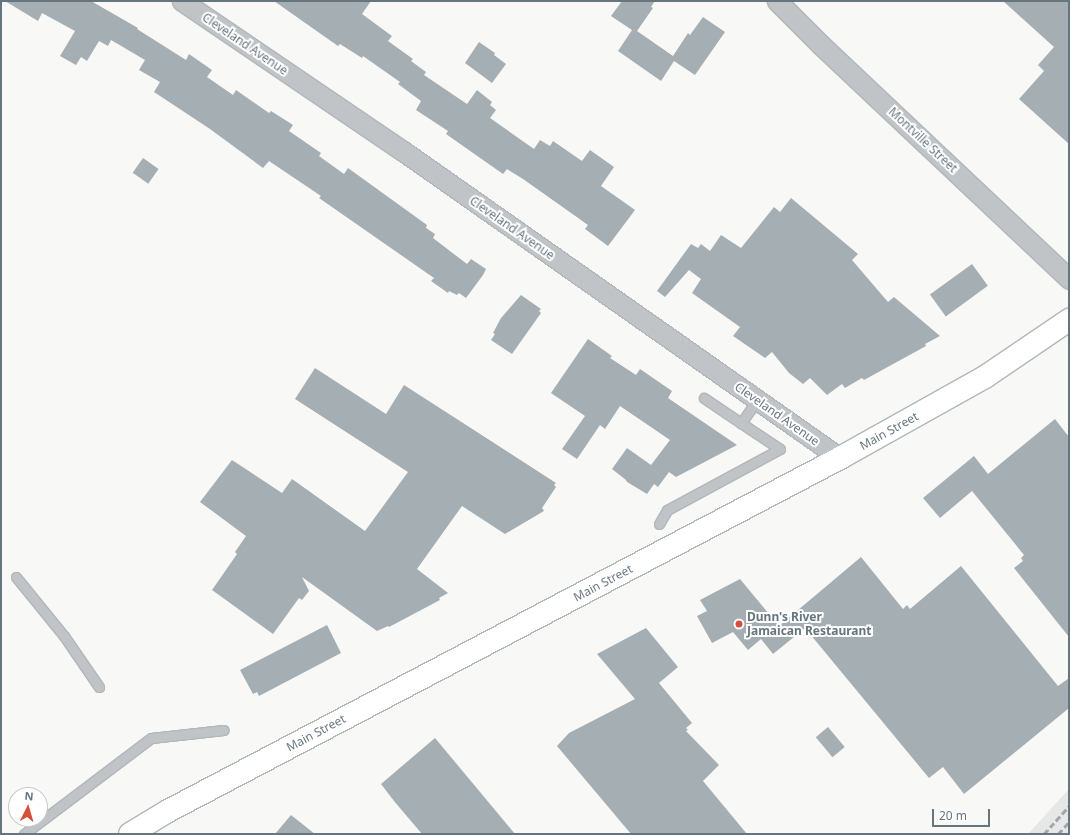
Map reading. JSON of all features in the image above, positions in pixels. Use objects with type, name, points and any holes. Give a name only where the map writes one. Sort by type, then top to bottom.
[{"type":"main road","name":"Main Street","points":[[130,834],[168,811],[840,458],[986,377],[1069,320]]},
{"type":"street","name":"Cleveland Avenue","points":[[182,1],[403,151],[840,458]]},
{"type":"street","name":"Montville Street","points":[[777,1],[821,45],[1069,279]]},
{"type":"lane","points":[[659,524],[667,510],[780,449],[704,398]]},
{"type":"lane","points":[[742,424],[757,400]]},
{"type":"lane","points":[[16,577],[64,636],[99,687]]},
{"type":"lane","points":[[24,834],[151,738],[224,730]]},
{"type":"shaded area","points":[[1069,789],[1069,834],[1028,834]]},
{"type":"building","points":[[5,1],[91,1],[138,28],[137,29],[186,60],[189,54],[212,70],[207,77],[233,95],[236,90],[269,113],[271,111],[293,125],[289,131],[321,153],[319,156],[344,174],[348,168],[427,225],[426,228],[435,234],[433,238],[467,264],[471,259],[486,269],[483,275],[466,298],[459,293],[457,295],[449,291],[448,293],[431,281],[434,278],[319,198],[321,196],[269,161],[263,168],[210,129],[154,92],[160,82],[139,70],[145,60],[111,40],[108,46],[99,41],[87,61],[81,57],[76,65],[60,56],[75,31],[42,13],[38,21]]},
{"type":"building","points":[[274,1],[371,1],[362,14],[392,36],[388,41],[413,59],[411,61],[426,72],[424,75],[467,104],[477,90],[492,102],[490,105],[496,110],[490,118],[534,149],[540,140],[550,146],[553,141],[582,161],[590,150],[614,167],[601,186],[635,210],[608,246],[585,229],[588,225],[523,179],[507,169],[503,174],[446,134],[448,131],[416,110],[421,101],[398,84],[400,82],[363,56],[362,58],[340,44],[338,46]]},
{"type":"building","points":[[622,1],[655,1],[651,7],[653,8],[637,31],[673,56],[688,33],[690,35],[703,17],[725,32],[695,75],[674,61],[661,81],[618,51],[632,30],[611,16]]},
{"type":"building","points":[[1003,1],[1069,1],[1069,144],[1019,99],[1044,71],[1038,65],[1054,47]]},
{"type":"building","points":[[479,42],[495,53],[494,55],[506,64],[492,83],[465,63]]},
{"type":"building","points":[[143,158],[159,169],[148,184],[133,173]]},
{"type":"building","points":[[791,198],[858,254],[852,260],[888,302],[894,297],[940,336],[925,344],[926,346],[864,380],[862,378],[845,388],[842,384],[827,395],[810,378],[803,384],[789,373],[772,352],[765,358],[733,336],[740,327],[692,293],[701,279],[689,270],[665,297],[657,291],[691,244],[698,248],[701,244],[710,251],[721,235],[741,248],[774,207],[780,212]]},
{"type":"building","points":[[972,264],[988,286],[946,316],[930,295]]},
{"type":"building","points":[[521,295],[541,309],[539,311],[541,313],[512,354],[491,340],[501,318]]},
{"type":"building","points":[[588,339],[612,356],[610,358],[636,375],[640,369],[672,391],[668,398],[737,445],[676,477],[669,472],[658,487],[654,484],[647,494],[627,482],[612,469],[627,448],[651,465],[670,440],[620,406],[605,429],[600,425],[577,459],[562,449],[585,416],[551,393]]},
{"type":"building","points":[[315,368],[386,414],[404,385],[556,483],[554,485],[556,487],[542,508],[544,511],[505,534],[462,506],[417,569],[448,593],[439,598],[440,600],[389,627],[388,626],[377,631],[302,577],[309,591],[302,600],[299,598],[273,634],[212,590],[237,554],[235,552],[246,536],[200,502],[232,460],[282,493],[292,479],[365,531],[408,472],[295,399]]},
{"type":"building","points":[[1055,419],[1069,437],[1069,637],[1014,568],[1023,561],[1021,558],[1024,555],[972,491],[940,518],[923,498],[974,456],[988,474]]},
{"type":"building","points":[[861,557],[903,609],[907,605],[910,609],[961,566],[1058,686],[1069,678],[1069,708],[964,794],[943,767],[929,778],[805,628],[773,654],[761,639],[748,650],[733,632],[712,643],[697,616],[707,611],[700,600],[740,579],[779,626]]},
{"type":"building","points":[[327,625],[341,653],[259,696],[257,692],[253,694],[240,670]]},
{"type":"building","points":[[646,628],[678,667],[659,683],[692,723],[686,728],[688,730],[686,731],[719,765],[703,781],[747,834],[631,834],[557,746],[569,733],[635,699],[597,654]]},
{"type":"building","points":[[828,727],[845,747],[832,757],[816,737]]},
{"type":"building","points":[[435,738],[515,834],[422,834],[394,801],[381,784]]},
{"type":"building","points":[[291,815],[315,834],[275,834]]},
{"type":"railway","points":[[1044,834],[1069,806]]},
{"type":"railway","points":[[1058,834],[1069,822]]},
{"type":"place","name":"Dunn's River Jamaican Restaurant","points":[[739,624]]}]
